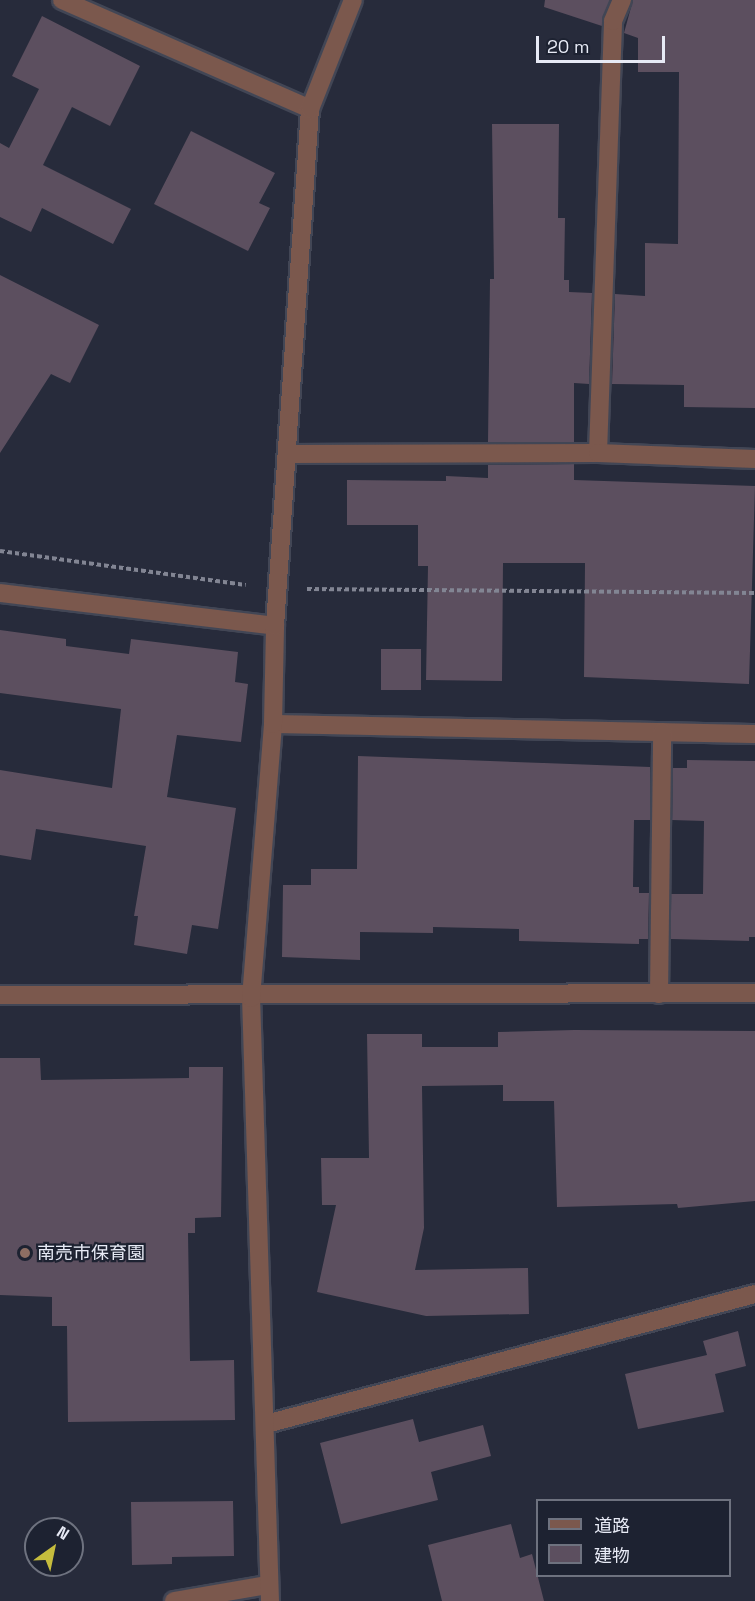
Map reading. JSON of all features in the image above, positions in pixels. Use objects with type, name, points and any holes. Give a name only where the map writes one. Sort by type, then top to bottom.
[{"type":"street","points":[[62,0],[310,109]]},
{"type":"street","points":[[174,1601],[269,1593],[266,1424],[251,998],[273,724],[275,626],[289,454],[310,109],[353,0]]},
{"type":"street","points":[[598,453],[613,21],[622,0]]},
{"type":"street","points":[[289,454],[598,453],[755,459]]},
{"type":"street","points":[[0,592],[275,626]]},
{"type":"street","points":[[273,724],[755,734]]},
{"type":"street","points":[[659,994],[662,732]]},
{"type":"street","points":[[0,996],[251,998],[755,993]]},
{"type":"street","points":[[266,1424],[755,1294]]},
{"type":"path","points":[[0,551],[278,589],[755,593]]},
{"type":"building","points":[[545,0],[610,0],[602,26],[544,7]]},
{"type":"building","points":[[633,0],[755,0],[755,408],[684,407],[684,385],[612,384],[615,294],[645,296],[645,243],[678,244],[679,72],[638,72],[638,38],[624,33]]},
{"type":"building","points":[[42,16],[140,66],[110,126],[72,107],[43,165],[131,209],[113,244],[42,208],[31,232],[0,217],[0,143],[9,148],[39,89],[12,76]]},
{"type":"building","points":[[492,124],[559,124],[558,218],[565,218],[564,280],[569,280],[569,292],[592,293],[589,384],[574,383],[574,442],[488,442],[490,279],[494,279]]},
{"type":"building","points":[[191,131],[275,173],[259,203],[270,208],[248,251],[154,204]]},
{"type":"building","points":[[0,275],[99,325],[70,383],[51,374],[0,453]]},
{"type":"building","points":[[574,464],[574,480],[755,486],[749,684],[584,677],[585,563],[503,563],[502,681],[426,680],[428,566],[418,566],[418,525],[347,525],[347,480],[446,481],[446,476],[488,478],[488,465]]},
{"type":"building","points":[[0,630],[66,639],[66,646],[129,654],[131,639],[238,652],[235,682],[248,684],[241,742],[177,735],[167,797],[236,808],[218,929],[192,925],[187,954],[134,945],[138,916],[134,916],[146,846],[36,829],[31,860],[0,855],[0,770],[112,788],[121,709],[0,693]]},
{"type":"building","points":[[381,649],[421,649],[421,690],[381,690]]},
{"type":"building","points":[[358,756],[650,767],[650,820],[634,820],[633,887],[639,887],[639,893],[649,893],[648,939],[639,939],[639,944],[519,941],[519,929],[433,927],[433,933],[360,932],[360,960],[282,957],[283,885],[311,885],[311,869],[357,869]]},
{"type":"building","points":[[687,760],[755,761],[755,937],[749,937],[749,941],[671,939],[671,894],[703,894],[704,821],[672,820],[673,768],[687,768]]},
{"type":"building","points":[[755,1031],[755,1201],[678,1208],[677,1204],[557,1207],[554,1101],[503,1101],[503,1085],[422,1086],[424,1228],[415,1270],[528,1268],[529,1314],[426,1316],[317,1292],[336,1205],[322,1205],[321,1158],[369,1158],[367,1034],[422,1034],[422,1047],[498,1047],[498,1032]]},
{"type":"building","points":[[0,1058],[40,1058],[41,1080],[189,1078],[189,1067],[223,1067],[221,1217],[195,1218],[195,1233],[188,1233],[190,1361],[234,1360],[235,1420],[68,1422],[67,1326],[52,1326],[52,1297],[0,1295]]},
{"type":"building","points":[[738,1331],[746,1366],[715,1374],[724,1412],[638,1429],[625,1374],[707,1355],[703,1341]]},
{"type":"building","points":[[413,1419],[419,1442],[483,1425],[491,1456],[431,1472],[438,1500],[341,1524],[320,1443]]},
{"type":"building","points":[[233,1501],[234,1556],[172,1557],[172,1564],[132,1565],[131,1502]]},
{"type":"building","points":[[511,1524],[520,1558],[532,1554],[536,1577],[544,1601],[442,1601],[428,1545]]},
{"type":"place","name":"南売市保育園","points":[[25,1253]]}]
